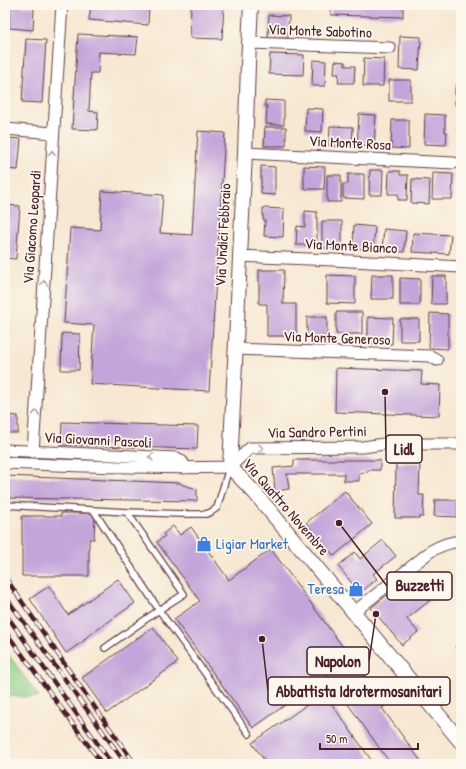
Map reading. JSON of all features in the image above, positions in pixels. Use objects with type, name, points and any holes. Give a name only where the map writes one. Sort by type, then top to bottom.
[{"type":"street","name":"Via Giacomo Leopardi","points":[[33,452],[62,5]]},
{"type":"street","name":"Via Undici Febbraio","points":[[230,467],[251,5]]},
{"type":"street","name":"Via Monte Sabotino","points":[[249,43],[390,48]]},
{"type":"street","points":[[461,89],[461,103]]},
{"type":"street","points":[[5,129],[53,133]]},
{"type":"street","name":"Via Monte Rosa","points":[[245,153],[454,163]]},
{"type":"street","name":"Via Monte Bianco","points":[[239,256],[461,267]]},
{"type":"street","name":"Via Monte Generoso","points":[[235,349],[430,356],[437,360]]},
{"type":"street","name":"Via Sandro Pertini","points":[[230,467],[250,448],[363,447],[384,444],[461,444]]},
{"type":"street","name":"Via Giovanni Pascoli","points":[[5,450],[178,458],[182,460],[185,468]]},
{"type":"street","name":"Via Quattro Novembre","points":[[5,464],[185,468],[230,467],[255,493],[461,742]]},
{"type":"street","points":[[354,612],[431,551],[442,545],[461,541]]},
{"type":"lane","points":[[5,505],[94,511],[206,514],[217,508],[230,467]]},
{"type":"lane","points":[[94,511],[160,610],[249,734]]},
{"type":"lane","points":[[104,648],[184,594],[127,512]]},
{"type":"green space","points":[[5,650],[39,697],[5,696]]},
{"type":"building","points":[[91,5],[149,5],[148,25],[89,20]]},
{"type":"building","points":[[191,5],[224,5],[222,39],[190,38]]},
{"type":"building","points":[[305,5],[305,7],[286,6]]},
{"type":"building","points":[[331,5],[403,5],[403,17],[331,15]]},
{"type":"building","points":[[10,6],[34,7],[33,30],[9,28]]},
{"type":"building","points":[[269,15],[289,16],[288,38],[268,38]]},
{"type":"building","points":[[78,34],[138,37],[136,54],[99,52],[98,73],[91,73],[89,111],[98,112],[97,130],[72,129]]},
{"type":"building","points":[[400,36],[421,37],[419,70],[399,69]]},
{"type":"building","points":[[26,39],[46,40],[42,103],[22,102]]},
{"type":"building","points":[[270,54],[304,55],[303,75],[269,74]]},
{"type":"building","points":[[364,58],[384,59],[383,86],[363,86]]},
{"type":"building","points":[[313,60],[326,61],[325,86],[312,86]]},
{"type":"building","points":[[335,61],[345,62],[345,66],[355,66],[354,83],[338,83],[339,74],[334,74]]},
{"type":"building","points":[[389,80],[411,80],[411,101],[389,101]]},
{"type":"building","points":[[265,100],[284,101],[284,125],[266,124],[267,106],[265,106]]},
{"type":"building","points":[[306,108],[323,109],[322,132],[305,131]]},
{"type":"building","points":[[359,114],[376,115],[374,147],[357,146]]},
{"type":"building","points":[[425,114],[445,115],[445,132],[447,132],[446,145],[424,144]]},
{"type":"building","points":[[392,120],[409,120],[409,149],[391,148]]},
{"type":"building","points":[[330,126],[353,127],[352,147],[329,146]]},
{"type":"building","points":[[265,127],[286,127],[286,146],[264,146]]},
{"type":"building","points":[[198,131],[225,133],[209,391],[90,384],[94,325],[64,323],[70,228],[100,230],[102,191],[163,195],[160,233],[192,235]]},
{"type":"building","points":[[5,138],[21,139],[18,170],[5,169]]},
{"type":"building","points":[[261,166],[275,167],[275,195],[261,194]]},
{"type":"building","points":[[304,166],[325,167],[324,189],[304,189]]},
{"type":"building","points":[[370,170],[383,170],[382,195],[369,195]]},
{"type":"building","points":[[389,171],[400,171],[400,175],[408,175],[407,200],[398,200],[398,194],[388,194]]},
{"type":"building","points":[[433,173],[453,174],[452,199],[432,199]]},
{"type":"building","points":[[348,174],[364,174],[364,199],[343,198],[343,184],[348,184]]},
{"type":"building","points":[[327,175],[341,175],[341,202],[327,202]]},
{"type":"building","points":[[412,179],[430,180],[429,204],[411,203]]},
{"type":"building","points":[[5,205],[20,206],[16,259],[5,258]]},
{"type":"building","points":[[263,208],[284,209],[283,237],[264,236],[265,220],[263,220]]},
{"type":"building","points":[[305,211],[317,212],[317,245],[296,245],[297,226],[305,227]]},
{"type":"building","points":[[322,221],[342,221],[342,248],[322,248]]},
{"type":"building","points":[[354,225],[375,227],[373,250],[353,248]]},
{"type":"building","points":[[384,229],[406,231],[404,252],[382,250]]},
{"type":"building","points":[[413,233],[451,235],[449,254],[412,252]]},
{"type":"building","points":[[259,270],[284,270],[283,304],[296,304],[296,336],[267,336],[267,304],[259,304]]},
{"type":"building","points":[[327,275],[355,276],[355,304],[327,303]]},
{"type":"building","points":[[372,275],[393,275],[393,299],[371,299]]},
{"type":"building","points":[[432,276],[446,276],[446,304],[431,304]]},
{"type":"building","points":[[400,278],[420,279],[420,305],[400,305]]},
{"type":"building","points":[[336,312],[362,312],[362,334],[336,334]]},
{"type":"building","points":[[430,313],[448,314],[448,349],[429,348]]},
{"type":"building","points":[[307,317],[327,317],[327,337],[307,337]]},
{"type":"building","points":[[368,317],[393,318],[392,344],[368,343]]},
{"type":"building","points":[[400,319],[419,319],[419,341],[400,341]]},
{"type":"building","points":[[62,333],[80,334],[79,370],[61,370]]},
{"type":"building","points":[[336,368],[422,371],[421,384],[440,385],[439,416],[335,412]]},
{"type":"building","points":[[5,415],[18,416],[18,433],[5,433]]},
{"type":"building","points":[[62,422],[198,426],[197,449],[61,445]]},
{"type":"building","points":[[294,460],[380,460],[380,470],[368,470],[368,472],[359,473],[359,481],[344,481],[344,474],[287,474],[289,489],[275,491],[273,468],[294,466]]},
{"type":"building","points":[[396,463],[420,463],[419,495],[424,495],[423,517],[395,518]]},
{"type":"building","points":[[5,476],[180,483],[197,489],[197,501],[5,498]]},
{"type":"building","points":[[345,491],[372,524],[334,556],[306,523]]},
{"type":"building","points":[[435,500],[458,500],[458,517],[434,516]]},
{"type":"building","points":[[61,513],[91,513],[95,516],[94,539],[89,539],[89,576],[22,576],[22,516],[61,516]]},
{"type":"building","points":[[173,526],[180,535],[191,527],[229,580],[271,549],[366,678],[358,683],[366,693],[376,685],[389,703],[382,708],[423,764],[391,764],[327,675],[253,728],[174,619],[200,601],[157,542],[165,536],[163,534]]},
{"type":"building","points":[[383,540],[396,556],[373,574],[377,579],[360,593],[338,566],[355,552],[360,559]]},
{"type":"building","points":[[425,573],[440,592],[407,619],[418,632],[402,645],[371,608],[387,595],[392,600]]},
{"type":"building","points":[[118,579],[135,603],[66,653],[30,599],[49,586],[68,615]]},
{"type":"building","points":[[153,627],[178,662],[107,713],[82,678]]},
{"type":"building","points":[[461,642],[461,655],[455,647]]},
{"type":"building","points":[[324,693],[374,764],[267,764],[252,743]]},
{"type":"railway","points":[[5,577],[135,764]]},
{"type":"railway","points":[[5,596],[126,764]]},
{"type":"railway","points":[[5,613],[112,764]]},
{"type":"railway","points":[[5,631],[102,764]]},
{"type":"place","name":"Lidl","points":[[385,392]]},
{"type":"place","name":"Buzzetti","points":[[339,523]]},
{"type":"place","name":"Ligiar Market","points":[[204,544]]},
{"type":"place","name":"Teresa","points":[[356,589]]},
{"type":"place","name":"Napolon","points":[[376,614]]},
{"type":"place","name":"Abbattista Idrotermosanitari","points":[[262,639]]}]
